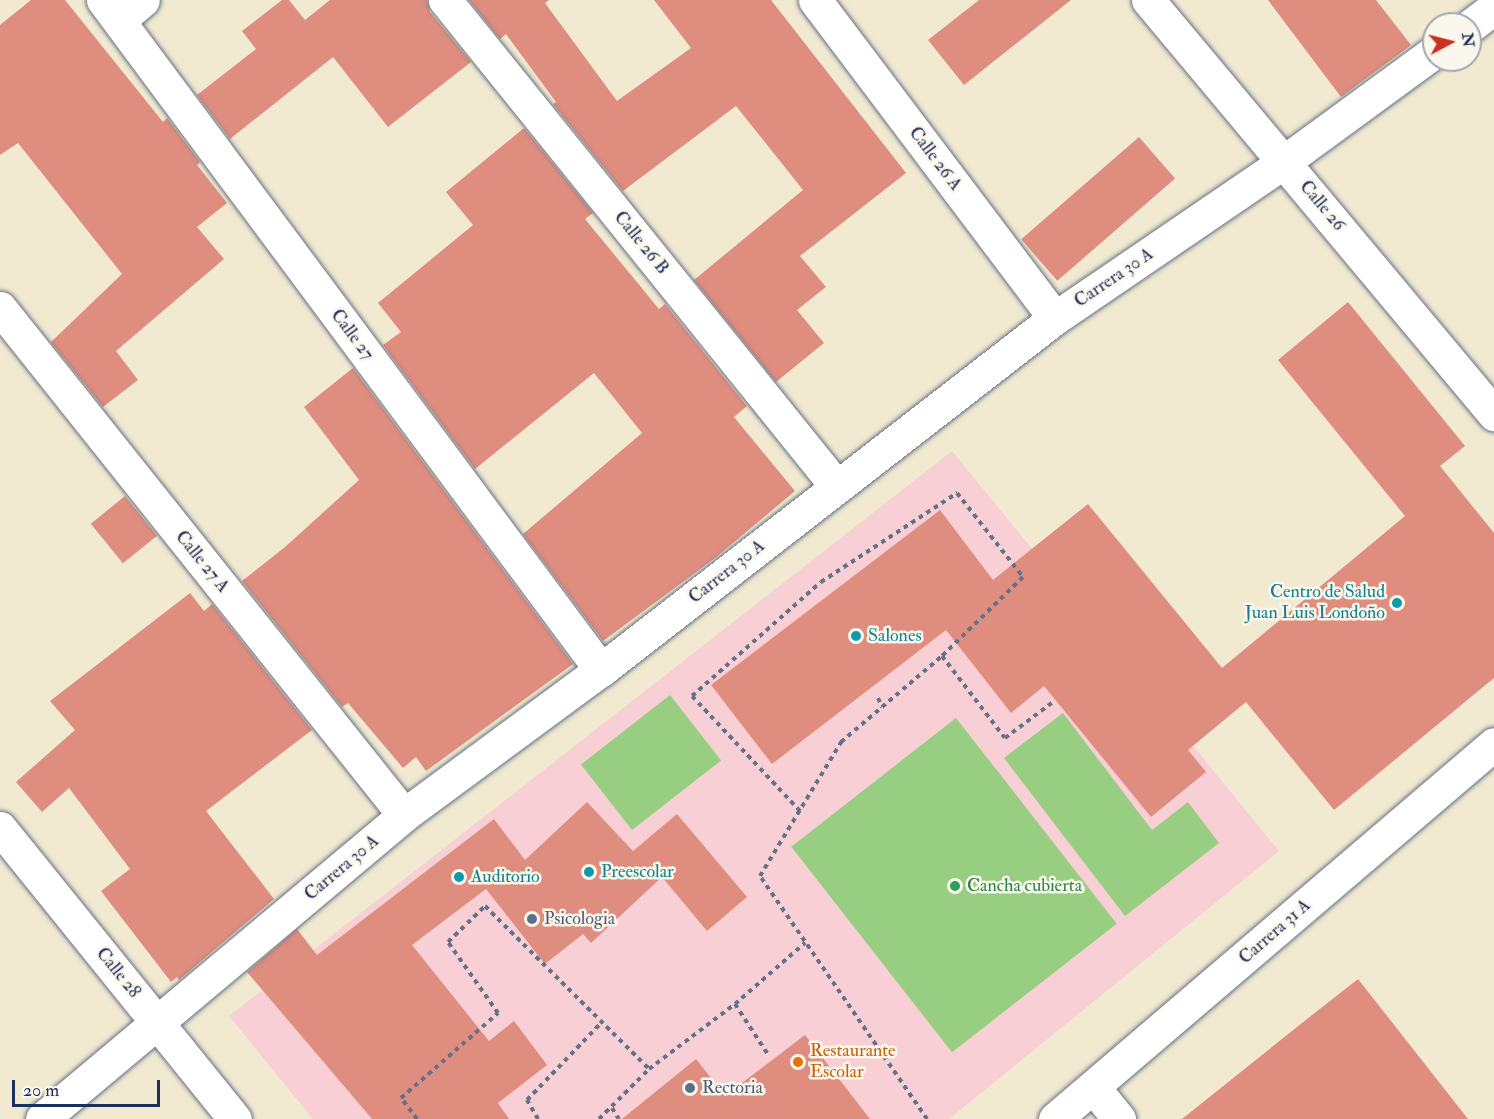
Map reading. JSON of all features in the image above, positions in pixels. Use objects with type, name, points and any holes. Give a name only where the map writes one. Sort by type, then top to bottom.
[{"type":"street","name":"Calle 26 B","points":[[445,0],[837,486]]},
{"type":"street","name":"Calle 26 A","points":[[815,0],[1055,318]]},
{"type":"street","name":"Calle 26","points":[[1148,0],[1285,161],[1494,414]]},
{"type":"street","name":"Calle 27","points":[[121,7],[601,670]]},
{"type":"street","name":"Carrera 30 A","points":[[42,1119],[404,816],[601,670],[1055,318],[1285,161],[1422,61]]},
{"type":"street","name":"Calle 27 A","points":[[0,308],[404,816]]},
{"type":"street","name":"Carrera 31 A","points":[[1055,1119],[1494,744]]},
{"type":"street","name":"Calle 28","points":[[0,828],[235,1119]]},
{"type":"street","points":[[1094,1088],[1119,1119]]},
{"type":"path","points":[[800,811],[692,696],[821,582],[957,493],[1023,578],[942,656],[841,742],[800,811],[760,876],[927,1119]]},
{"type":"path","points":[[942,656],[1005,738],[1053,702]]},
{"type":"path","points":[[878,698],[882,707]]},
{"type":"path","points":[[417,1119],[401,1098],[498,1013],[448,942],[485,906],[649,1069]]},
{"type":"path","points":[[599,1119],[649,1069],[735,1004],[805,943]]},
{"type":"path","points":[[735,1004],[767,1053]]},
{"type":"path","points":[[538,1119],[527,1100],[602,1022]]},
{"type":"path","points":[[612,1108],[620,1119]]},
{"type":"shaded area","points":[[952,451],[1279,851],[949,1119],[313,1119],[229,1016]]},
{"type":"green space","points":[[670,695],[721,760],[632,830],[581,765]]},
{"type":"green space","points":[[1063,713],[1152,830],[1188,802],[1219,843],[1125,916],[1004,758]]},
{"type":"green space","name":"Cancha cubierta","points":[[956,718],[1117,924],[952,1052],[791,847]]},
{"type":"building","points":[[31,0],[65,0],[163,122],[167,118],[200,162],[197,165],[227,203],[197,227],[224,259],[116,351],[138,380],[103,407],[51,342],[122,274],[18,143],[0,155],[0,25]]},
{"type":"building","points":[[282,0],[289,0],[305,20],[330,0],[427,0],[430,12],[471,62],[388,127],[333,57],[230,139],[197,95],[256,49],[242,31]]},
{"type":"building","points":[[469,0],[549,0],[545,3],[617,101],[691,48],[654,0],[771,0],[906,173],[800,256],[826,287],[797,310],[824,343],[776,382],[694,280],[803,190],[736,106],[623,191],[553,104],[556,102],[506,34],[500,39]]},
{"type":"building","points":[[979,0],[1071,0],[964,85],[928,40]]},
{"type":"building","points":[[1268,0],[1376,0],[1411,45],[1341,97]]},
{"type":"building","points":[[524,128],[593,213],[585,219],[659,309],[665,304],[747,406],[734,417],[795,491],[715,558],[603,641],[523,534],[642,433],[594,373],[475,469],[383,345],[401,332],[378,303],[473,225],[446,192]]},
{"type":"building","points":[[1139,137],[1175,179],[1057,281],[1021,239]]},
{"type":"building","points":[[1348,302],[1465,446],[1440,466],[1494,533],[1494,678],[1334,810],[1246,702],[1188,750],[1206,772],[1151,817],[1044,686],[1011,713],[946,630],[772,764],[711,685],[940,510],[993,580],[1088,504],[1222,668],[1405,516],[1278,360]]},
{"type":"building","points":[[353,368],[573,664],[426,771],[416,757],[403,768],[348,703],[342,707],[242,581],[285,547],[359,480],[304,407]]},
{"type":"building","points":[[125,496],[157,536],[123,563],[91,524]]},
{"type":"building","points":[[190,593],[204,611],[212,604],[312,730],[206,811],[274,899],[179,980],[177,977],[171,982],[101,891],[130,869],[69,788],[42,812],[16,782],[75,730],[50,701]]},
{"type":"building","points":[[587,802],[633,851],[677,814],[747,897],[707,931],[662,877],[591,943],[583,934],[545,964],[486,889],[412,945],[489,1041],[514,1021],[547,1065],[498,1103],[509,1119],[372,1119],[247,972],[297,929],[317,955],[494,819],[525,860]]},
{"type":"building","points":[[1358,979],[1468,1119],[1182,1119],[1307,1019]]},
{"type":"building","name":"Restaurante Escolar","points":[[805,1035],[870,1119],[622,1119],[696,1059],[725,1096]]},
{"type":"place","name":"Centro de Salud Juan Luis Londoño","points":[[1397,603]]},
{"type":"place","name":"Salones","points":[[856,636]]},
{"type":"place","name":"Preescolar","points":[[589,872]]},
{"type":"place","name":"Auditorio","points":[[459,877]]},
{"type":"place","name":"Cancha cubierta","points":[[955,886]]},
{"type":"place","name":"Psicologia","points":[[532,919]]},
{"type":"place","name":"Restaurante Escolar","points":[[798,1062]]},
{"type":"place","name":"Rectoria","points":[[690,1088]]}]
